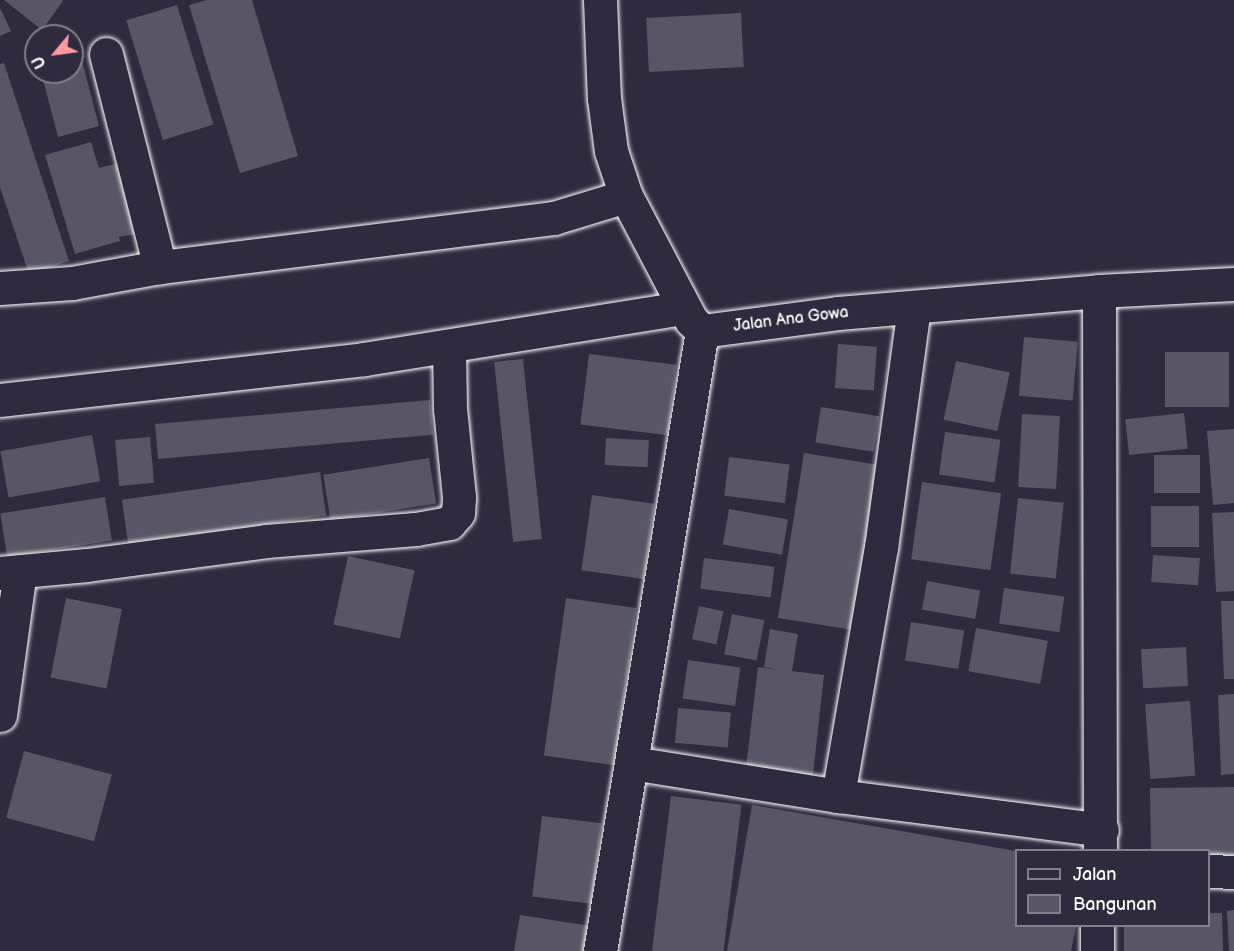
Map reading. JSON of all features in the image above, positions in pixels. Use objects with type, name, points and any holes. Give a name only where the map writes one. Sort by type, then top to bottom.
[{"type":"street","points":[[600,0],[604,98],[611,151],[626,196],[693,319],[632,763],[600,951]]},
{"type":"street","points":[[106,54],[160,267]]},
{"type":"street","points":[[0,288],[72,283],[160,267],[463,232],[554,218],[626,196]]},
{"type":"street","name":"Jalan Ana Gowa","points":[[0,400],[198,380],[449,346],[693,319],[838,313],[1100,291],[1234,284]]},
{"type":"street","points":[[632,763],[1101,841],[1099,732],[1100,291]]},
{"type":"street","points":[[838,796],[881,548],[914,308]]},
{"type":"street","points":[[0,715],[10,572],[87,565],[266,541],[416,529],[448,523],[458,513],[459,497],[450,409],[449,346]]},
{"type":"street","points":[[1210,871],[1234,872]]},
{"type":"street","points":[[1097,927],[1097,951]]},
{"type":"building","points":[[4,0],[63,1],[46,24],[34,24]]},
{"type":"building","points":[[207,0],[252,0],[298,156],[240,173],[189,5]]},
{"type":"building","points":[[177,5],[214,125],[163,140],[126,20]]},
{"type":"building","points":[[0,8],[11,31],[0,36]]},
{"type":"building","points":[[741,13],[744,67],[649,72],[646,18]]},
{"type":"building","points":[[4,63],[69,261],[29,274],[0,187],[0,64]]},
{"type":"building","points":[[84,68],[99,126],[58,137],[44,84],[84,84]]},
{"type":"building","points":[[91,142],[99,168],[123,162],[140,233],[119,237],[120,241],[75,254],[45,155]]},
{"type":"building","points":[[1024,337],[1078,342],[1073,400],[1019,396]]},
{"type":"building","points":[[838,344],[877,347],[874,391],[835,388]]},
{"type":"building","points":[[1165,352],[1229,352],[1229,407],[1165,407]]},
{"type":"building","points":[[589,354],[676,365],[668,435],[580,424]]},
{"type":"building","points":[[523,359],[542,539],[513,542],[494,362]]},
{"type":"building","points":[[956,361],[1010,372],[997,431],[944,420]]},
{"type":"building","points":[[430,400],[433,435],[158,459],[155,424]]},
{"type":"building","points":[[821,407],[879,416],[874,452],[815,443]]},
{"type":"building","points":[[1184,413],[1188,449],[1129,455],[1125,419]]},
{"type":"building","points":[[1022,414],[1060,416],[1056,489],[1018,487]]},
{"type":"building","points":[[1234,429],[1234,503],[1213,505],[1207,431]]},
{"type":"building","points":[[945,432],[1000,440],[994,482],[939,475]]},
{"type":"building","points":[[92,435],[100,481],[9,497],[0,451]]},
{"type":"building","points":[[150,437],[154,483],[119,486],[115,440]]},
{"type":"building","points":[[606,438],[649,440],[648,467],[605,465]]},
{"type":"building","points":[[804,453],[889,466],[863,631],[778,618]]},
{"type":"building","points":[[1154,455],[1200,455],[1200,493],[1154,493]]},
{"type":"building","points":[[729,457],[790,464],[785,503],[724,496]]},
{"type":"building","points":[[429,458],[436,503],[331,520],[323,475]]},
{"type":"building","points":[[320,472],[326,516],[128,543],[122,500]]},
{"type":"building","points":[[922,482],[1001,493],[990,570],[911,559]]},
{"type":"building","points":[[592,495],[654,504],[644,579],[581,570]]},
{"type":"building","points":[[105,497],[112,540],[7,557],[0,514]]},
{"type":"building","points":[[1018,498],[1064,503],[1056,578],[1010,574]]},
{"type":"building","points":[[1151,506],[1199,506],[1199,547],[1151,547]]},
{"type":"building","points":[[729,509],[788,519],[782,555],[723,544]]},
{"type":"building","points":[[1234,512],[1234,591],[1216,592],[1212,513]]},
{"type":"building","points":[[1153,555],[1200,558],[1198,585],[1151,582]]},
{"type":"building","points":[[348,556],[415,570],[400,639],[333,624]]},
{"type":"building","points":[[704,558],[774,567],[771,597],[700,589]]},
{"type":"building","points":[[927,581],[980,590],[975,619],[922,610]]},
{"type":"building","points":[[1004,588],[1064,596],[1059,632],[999,624]]},
{"type":"building","points":[[66,598],[122,609],[106,688],[51,678]]},
{"type":"building","points":[[566,598],[636,608],[614,765],[544,755]]},
{"type":"building","points":[[1221,601],[1234,601],[1234,679],[1224,679]]},
{"type":"building","points":[[699,606],[723,611],[716,644],[692,639]]},
{"type":"building","points":[[732,614],[764,620],[757,661],[724,654]]},
{"type":"building","points":[[911,622],[964,630],[958,669],[905,661]]},
{"type":"building","points":[[976,628],[1048,641],[1040,684],[968,671]]},
{"type":"building","points":[[770,629],[798,634],[792,671],[824,675],[812,784],[745,776],[758,667],[781,670],[764,667]]},
{"type":"building","points":[[1186,647],[1188,686],[1143,688],[1141,649]]},
{"type":"building","points":[[688,660],[740,667],[735,706],[683,699]]},
{"type":"building","points":[[1234,694],[1234,774],[1221,775],[1218,695]]},
{"type":"building","points":[[1190,701],[1195,776],[1150,779],[1145,704]]},
{"type":"building","points":[[678,708],[731,713],[728,747],[675,743]]},
{"type":"building","points":[[24,751],[112,775],[94,841],[6,818]]},
{"type":"building","points":[[1234,787],[1234,867],[1210,867],[1210,849],[1151,849],[1150,788]]},
{"type":"building","points":[[671,796],[741,805],[724,951],[652,951]]},
{"type":"building","points":[[752,805],[1015,851],[1015,927],[1076,927],[1071,951],[727,951]]},
{"type":"building","points":[[542,816],[602,823],[592,904],[532,896]]},
{"type":"building","points":[[1234,910],[1234,951],[1229,951],[1227,911]]},
{"type":"building","points":[[1210,913],[1222,913],[1223,951],[1124,951],[1124,927],[1210,927]]},
{"type":"building","points":[[520,915],[591,926],[587,951],[514,951]]}]
